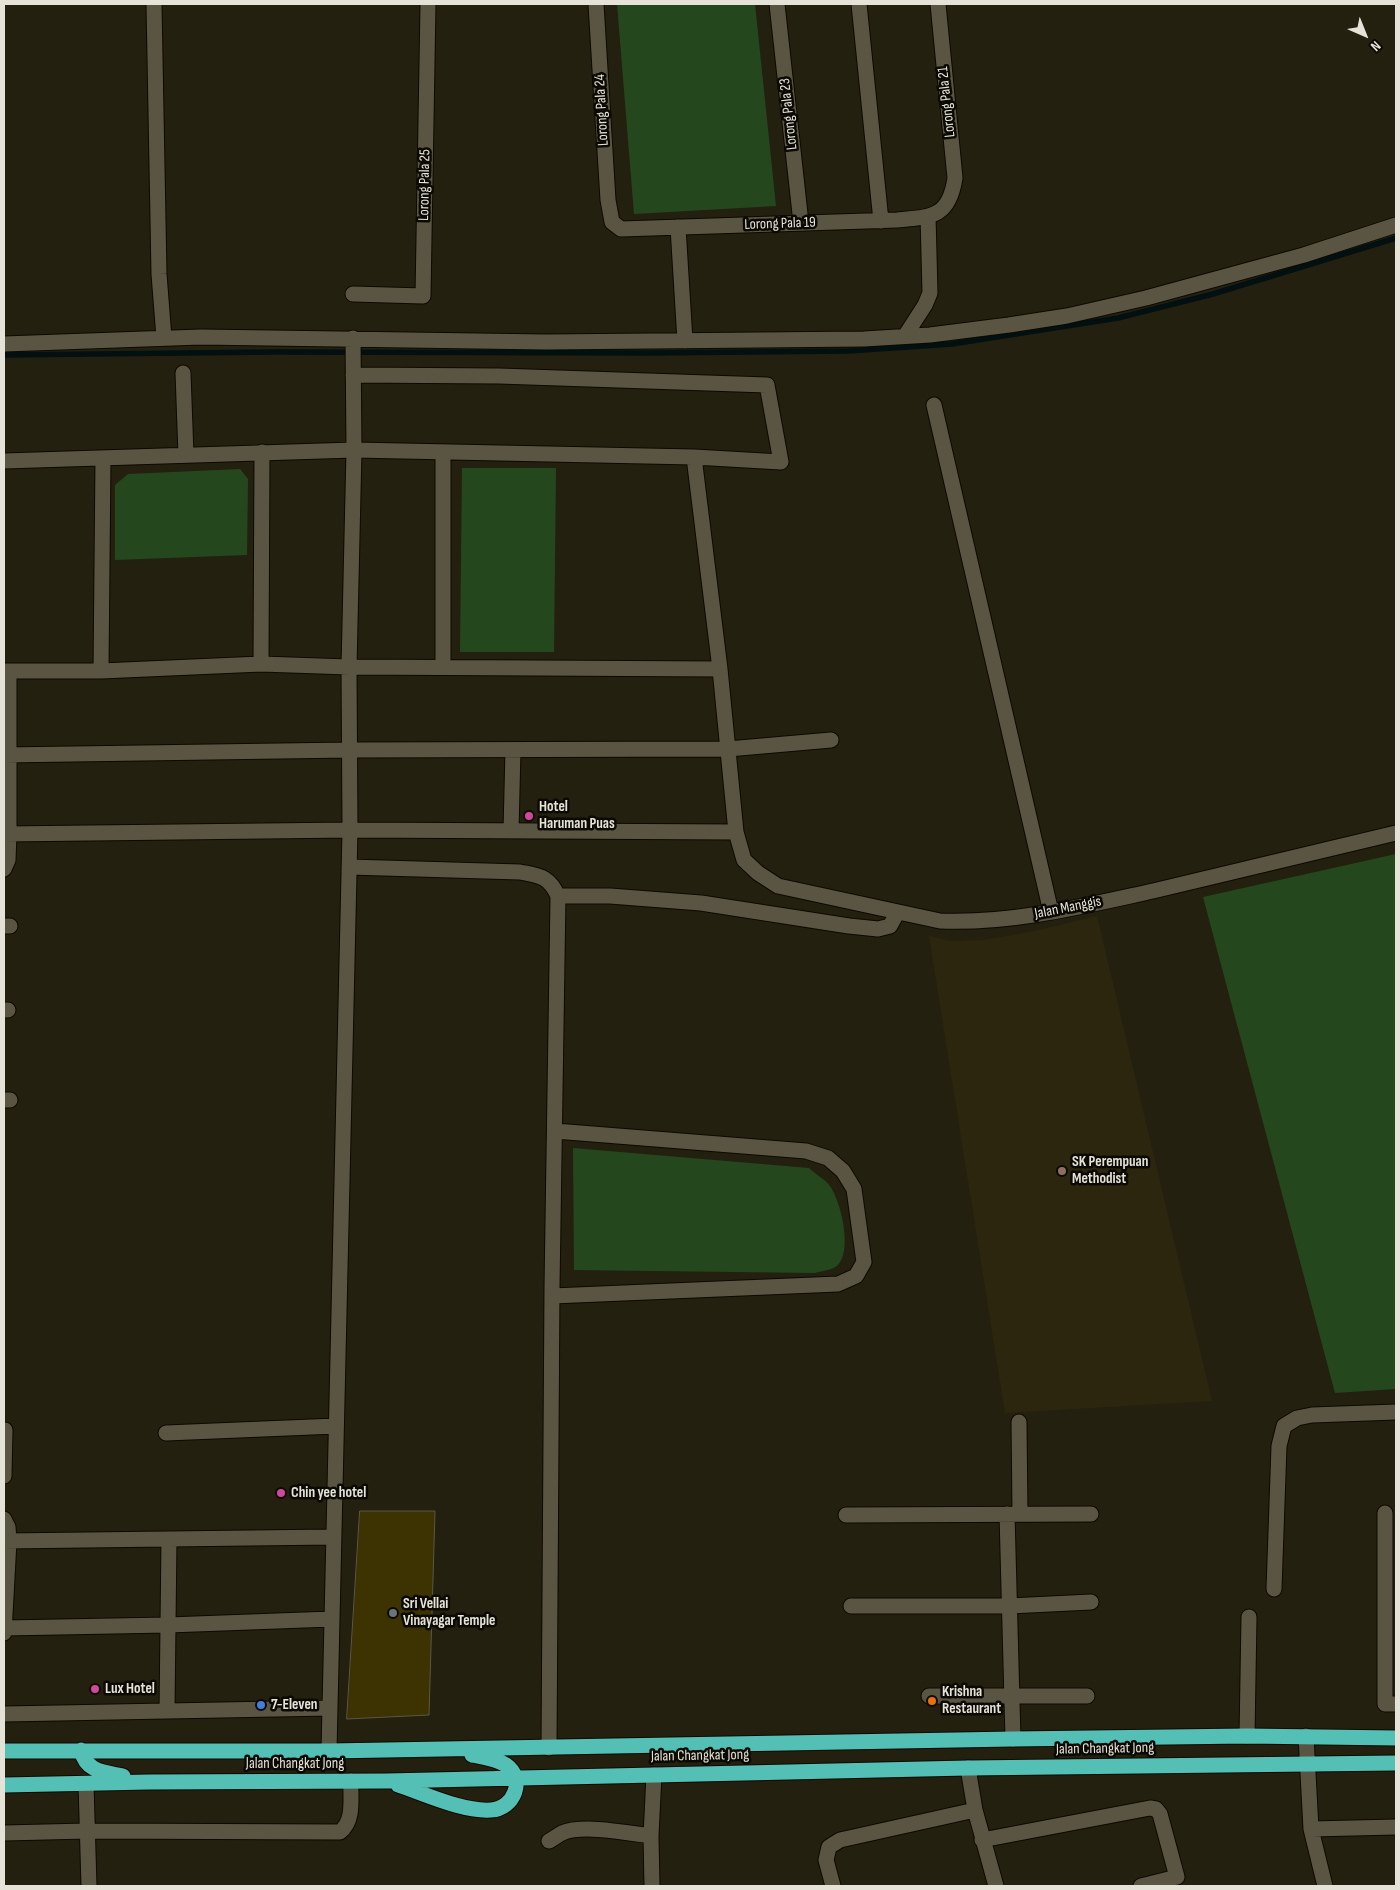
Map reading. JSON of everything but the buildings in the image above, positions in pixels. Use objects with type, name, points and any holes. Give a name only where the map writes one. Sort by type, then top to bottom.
[{"type":"highway","name":"Jalan Changkat Jong","points":[[4,1751],[449,1750],[1013,1738],[1306,1736],[1396,1738]]},
{"type":"highway","points":[[82,1750],[84,1760],[92,1768],[105,1773],[149,1782]]},
{"type":"highway","points":[[386,1781],[471,1808],[492,1810],[504,1806],[513,1798],[516,1788],[515,1777],[506,1766],[497,1761],[449,1750]]},
{"type":"highway","name":"Jalan Changkat Jong","points":[[4,1785],[386,1781],[968,1768],[1396,1763]]},
{"type":"street","points":[[154,4],[159,274],[164,338]]},
{"type":"street","name":"Lorong Pala 25","points":[[353,294],[423,296],[428,4]]},
{"type":"street","name":"Lorong Pala 24","points":[[596,4],[603,130],[611,217]]},
{"type":"street","name":"Lorong Pala 23","points":[[777,4],[800,223]]},
{"type":"street","points":[[859,4],[881,220]]},
{"type":"street","name":"Lorong Pala 21","points":[[938,4],[955,178],[950,200]]},
{"type":"street","name":"Lorong Pala 19","points":[[611,217],[612,222],[621,229],[881,220],[928,216],[941,211],[950,200]]},
{"type":"street","points":[[905,336],[925,305],[930,293],[928,216]]},
{"type":"street","points":[[4,344],[201,337],[353,341],[546,342],[905,336],[1009,325],[1067,316],[1146,298],[1304,255],[1396,224]]},
{"type":"street","points":[[678,227],[686,341]]},
{"type":"street","points":[[329,1751],[350,867],[348,667],[354,450],[353,341]]},
{"type":"street","points":[[4,461],[354,450],[694,458],[782,462],[767,385],[353,372]]},
{"type":"street","points":[[183,373],[186,455]]},
{"type":"street","points":[[934,404],[1051,912]]},
{"type":"street","points":[[261,664],[262,452]]},
{"type":"street","points":[[443,452],[443,666]]},
{"type":"street","points":[[100,671],[103,458]]},
{"type":"street","points":[[6,834],[350,830],[736,832],[720,669],[694,458]]},
{"type":"street","points":[[4,869],[8,860],[6,834],[6,671],[100,671],[261,664],[348,667],[443,666],[720,669]]},
{"type":"street","points":[[6,755],[350,750],[728,749],[831,740]]},
{"type":"street","points":[[511,831],[513,750]]},
{"type":"street","name":"Jalan Manggis","points":[[736,832],[744,860],[758,873],[778,886],[940,922],[967,922],[1051,912],[1231,873],[1396,833]]},
{"type":"street","points":[[350,867],[520,872],[540,876],[553,885],[558,896],[552,1296],[549,1748]]},
{"type":"street","points":[[558,896],[610,896],[701,903],[878,929],[890,926],[897,913]]},
{"type":"street","points":[[552,1296],[838,1284],[856,1276],[864,1262],[854,1189],[843,1171],[828,1158],[806,1151],[555,1131]]},
{"type":"street","points":[[1274,1589],[1279,1446],[1284,1426],[1297,1418],[1312,1414],[1396,1412]]},
{"type":"street","points":[[1013,1738],[1009,1606],[1019,1422]]},
{"type":"street","points":[[166,1433],[336,1426]]},
{"type":"street","points":[[4,1430],[4,1476]]},
{"type":"street","points":[[1385,1513],[1385,1704],[1396,1704]]},
{"type":"street","points":[[846,1515],[1091,1514]]},
{"type":"street","points":[[4,1519],[8,1527],[4,1633]]},
{"type":"street","points":[[6,1541],[333,1536]]},
{"type":"street","points":[[167,1711],[169,1539]]},
{"type":"street","points":[[851,1606],[1009,1606],[1091,1602]]},
{"type":"street","points":[[1247,1736],[1248,1617]]},
{"type":"street","points":[[4,1628],[332,1620]]},
{"type":"street","points":[[930,1696],[1086,1696]]},
{"type":"street","points":[[4,1714],[330,1708]]},
{"type":"street","points":[[1306,1736],[1306,1764],[1311,1829],[1326,1886]]},
{"type":"street","points":[[968,1768],[982,1840],[996,1886]]},
{"type":"street","points":[[652,1886],[651,1836],[654,1775]]},
{"type":"street","points":[[4,1833],[87,1831],[340,1832],[346,1827],[349,1819],[351,1781]]},
{"type":"street","points":[[86,1784],[89,1886]]},
{"type":"street","points":[[982,1840],[1150,1808],[1156,1809],[1160,1814],[1178,1882],[1141,1886]]},
{"type":"street","points":[[833,1886],[826,1860],[829,1847],[840,1840],[975,1810]]},
{"type":"street","points":[[1311,1829],[1396,1828]]},
{"type":"street","points":[[549,1842],[563,1833],[586,1830],[610,1830],[651,1836]]},
{"type":"shaded area","name":"SK Perempuan Methodist","points":[[1097,916],[1212,1401],[1005,1413],[929,936],[951,941],[984,940],[1035,931]]},
{"type":"green space","points":[[617,4],[755,4],[776,206],[634,214]]},
{"type":"green space","points":[[462,468],[556,468],[554,652],[460,652]]},
{"type":"green space","points":[[240,469],[248,479],[247,555],[115,560],[115,485],[128,474]]},
{"type":"green space","points":[[1396,854],[1396,1389],[1335,1393],[1203,897]]},
{"type":"green space","points":[[573,1148],[809,1168],[828,1183],[838,1203],[845,1238],[842,1259],[837,1266],[815,1273],[574,1270]]},
{"type":"waterway","points":[[4,355],[274,352],[649,353],[848,351],[952,344],[1118,318],[1213,294],[1396,238]]},
{"type":"place","name":"Hotel Haruman Puas","points":[[529,816]]},
{"type":"place","name":"SK Perempuan Methodist","points":[[1062,1171]]},
{"type":"place","name":"Chin yee hotel","points":[[281,1493]]},
{"type":"place","name":"Sri Vellai Vinayagar Temple","points":[[393,1613]]},
{"type":"place","name":"Lux Hotel","points":[[95,1689]]},
{"type":"place","name":"Krishna Restaurant","points":[[932,1701]]},
{"type":"place","name":"7-Eleven","points":[[261,1705]]}]
